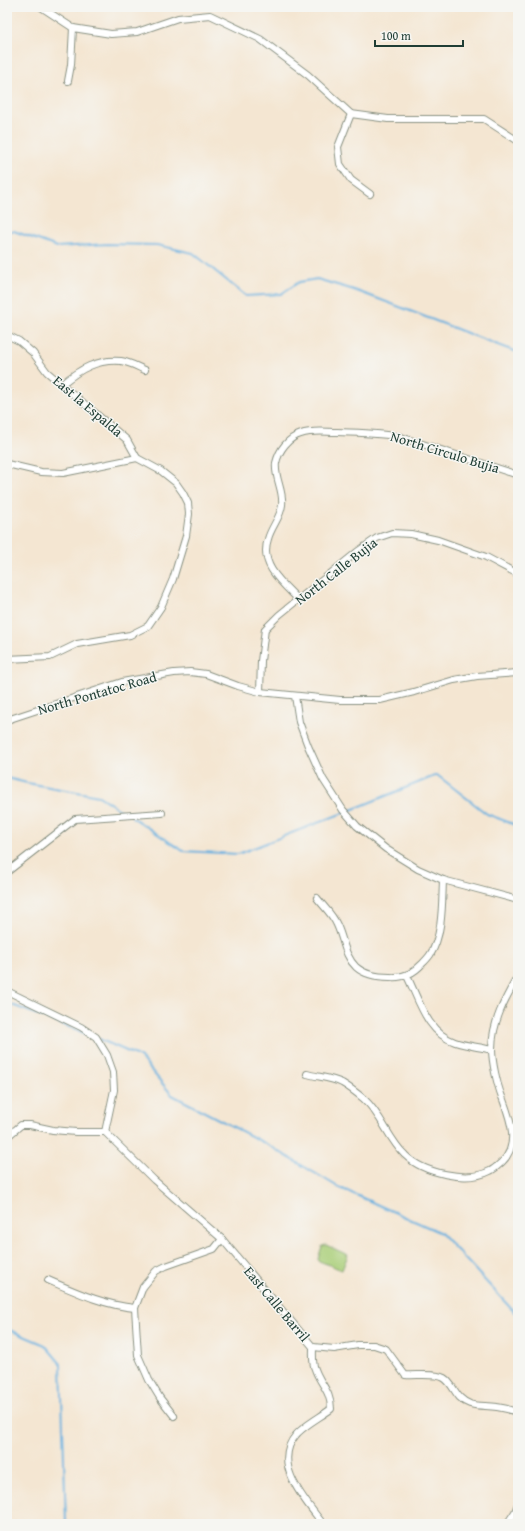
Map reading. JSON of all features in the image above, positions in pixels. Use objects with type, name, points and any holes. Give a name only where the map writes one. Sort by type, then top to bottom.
[{"type":"street","points":[[41,7],[73,28],[111,34],[137,32],[178,18],[210,15],[260,39],[308,75],[351,114],[388,119],[484,119],[518,141]]},
{"type":"street","points":[[210,15],[212,7]]},
{"type":"street","points":[[68,81],[71,65],[73,28]]},
{"type":"street","points":[[351,114],[338,147],[340,164],[351,180],[370,194]]},
{"type":"street","name":"East la Espalda","points":[[7,335],[19,341],[33,352],[47,372],[127,440],[137,458]]},
{"type":"street","points":[[62,384],[76,372],[91,365],[106,361],[122,361],[145,370]]},
{"type":"street","name":"North Circulo Bujia","points":[[298,600],[268,566],[266,554],[268,539],[277,521],[282,505],[276,475],[276,464],[278,455],[287,441],[300,434],[314,431],[385,434],[401,437],[518,475]]},
{"type":"street","points":[[7,464],[40,472],[63,473],[137,458],[161,471],[176,483],[188,503],[189,514],[186,536],[173,579],[161,607],[148,626],[130,635],[77,644],[50,657],[7,659]]},
{"type":"street","name":"North Calle Bujia","points":[[260,692],[261,661],[265,629],[298,600],[377,538],[392,532],[411,534],[453,544],[486,557],[518,574]]},
{"type":"street","name":"North Pontatoc Road","points":[[7,720],[122,682],[174,673],[190,672],[206,674],[238,686],[260,692],[340,700],[380,700],[454,680],[477,676],[518,673]]},
{"type":"street","points":[[295,696],[299,722],[308,746],[324,780],[343,810],[357,826],[386,849],[412,865],[443,880],[518,900]]},
{"type":"street","points":[[7,872],[75,819],[162,813]]},
{"type":"street","points":[[317,898],[336,923],[345,951],[356,967],[379,978],[407,976],[419,967],[431,954],[437,938],[443,880]]},
{"type":"street","points":[[407,976],[430,1024],[441,1035],[455,1042],[492,1050]]},
{"type":"street","points":[[307,1074],[342,1083],[364,1099],[373,1108],[391,1139],[406,1156],[427,1170],[454,1175],[474,1175],[490,1172],[507,1157],[512,1144],[511,1122],[502,1096],[492,1050],[500,1010],[518,976]]},
{"type":"street","points":[[7,991],[81,1027],[96,1037],[107,1055],[113,1072],[114,1090],[104,1132],[68,1132],[30,1124],[21,1125],[7,1137]]},
{"type":"street","name":"East Calle Barril","points":[[104,1132],[154,1180],[222,1239],[313,1347],[314,1369],[327,1391],[331,1402],[331,1409],[297,1434],[288,1447],[286,1462],[291,1477],[323,1524]]},
{"type":"street","points":[[174,1416],[160,1398],[149,1380],[138,1355],[135,1308],[143,1287],[156,1271],[214,1249],[222,1239]]},
{"type":"street","points":[[48,1280],[99,1300],[121,1307],[135,1308]]},
{"type":"street","points":[[313,1347],[334,1349],[358,1345],[374,1345],[386,1349],[404,1375],[440,1376],[446,1379],[458,1398],[469,1404],[480,1406],[497,1406],[518,1413]]},
{"type":"street","points":[[507,1524],[518,1504]]},
{"type":"green space","points":[[326,1245],[348,1255],[342,1270],[319,1261],[318,1259],[322,1246]]},
{"type":"waterway","points":[[7,231],[14,231],[57,247],[108,244],[157,245],[193,253],[246,296],[281,294],[299,282],[317,279],[354,290],[518,352]]},
{"type":"waterway","points":[[132,817],[183,851],[238,854],[437,775],[487,814],[518,826]]},
{"type":"waterway","points":[[7,778],[99,796],[126,814]]},
{"type":"waterway","points":[[7,1003],[87,1034]]},
{"type":"waterway","points":[[99,1039],[140,1057],[172,1095],[268,1145],[338,1187],[441,1233],[518,1316]]},
{"type":"waterway","points":[[7,1329],[45,1345],[61,1364],[66,1524]]}]
